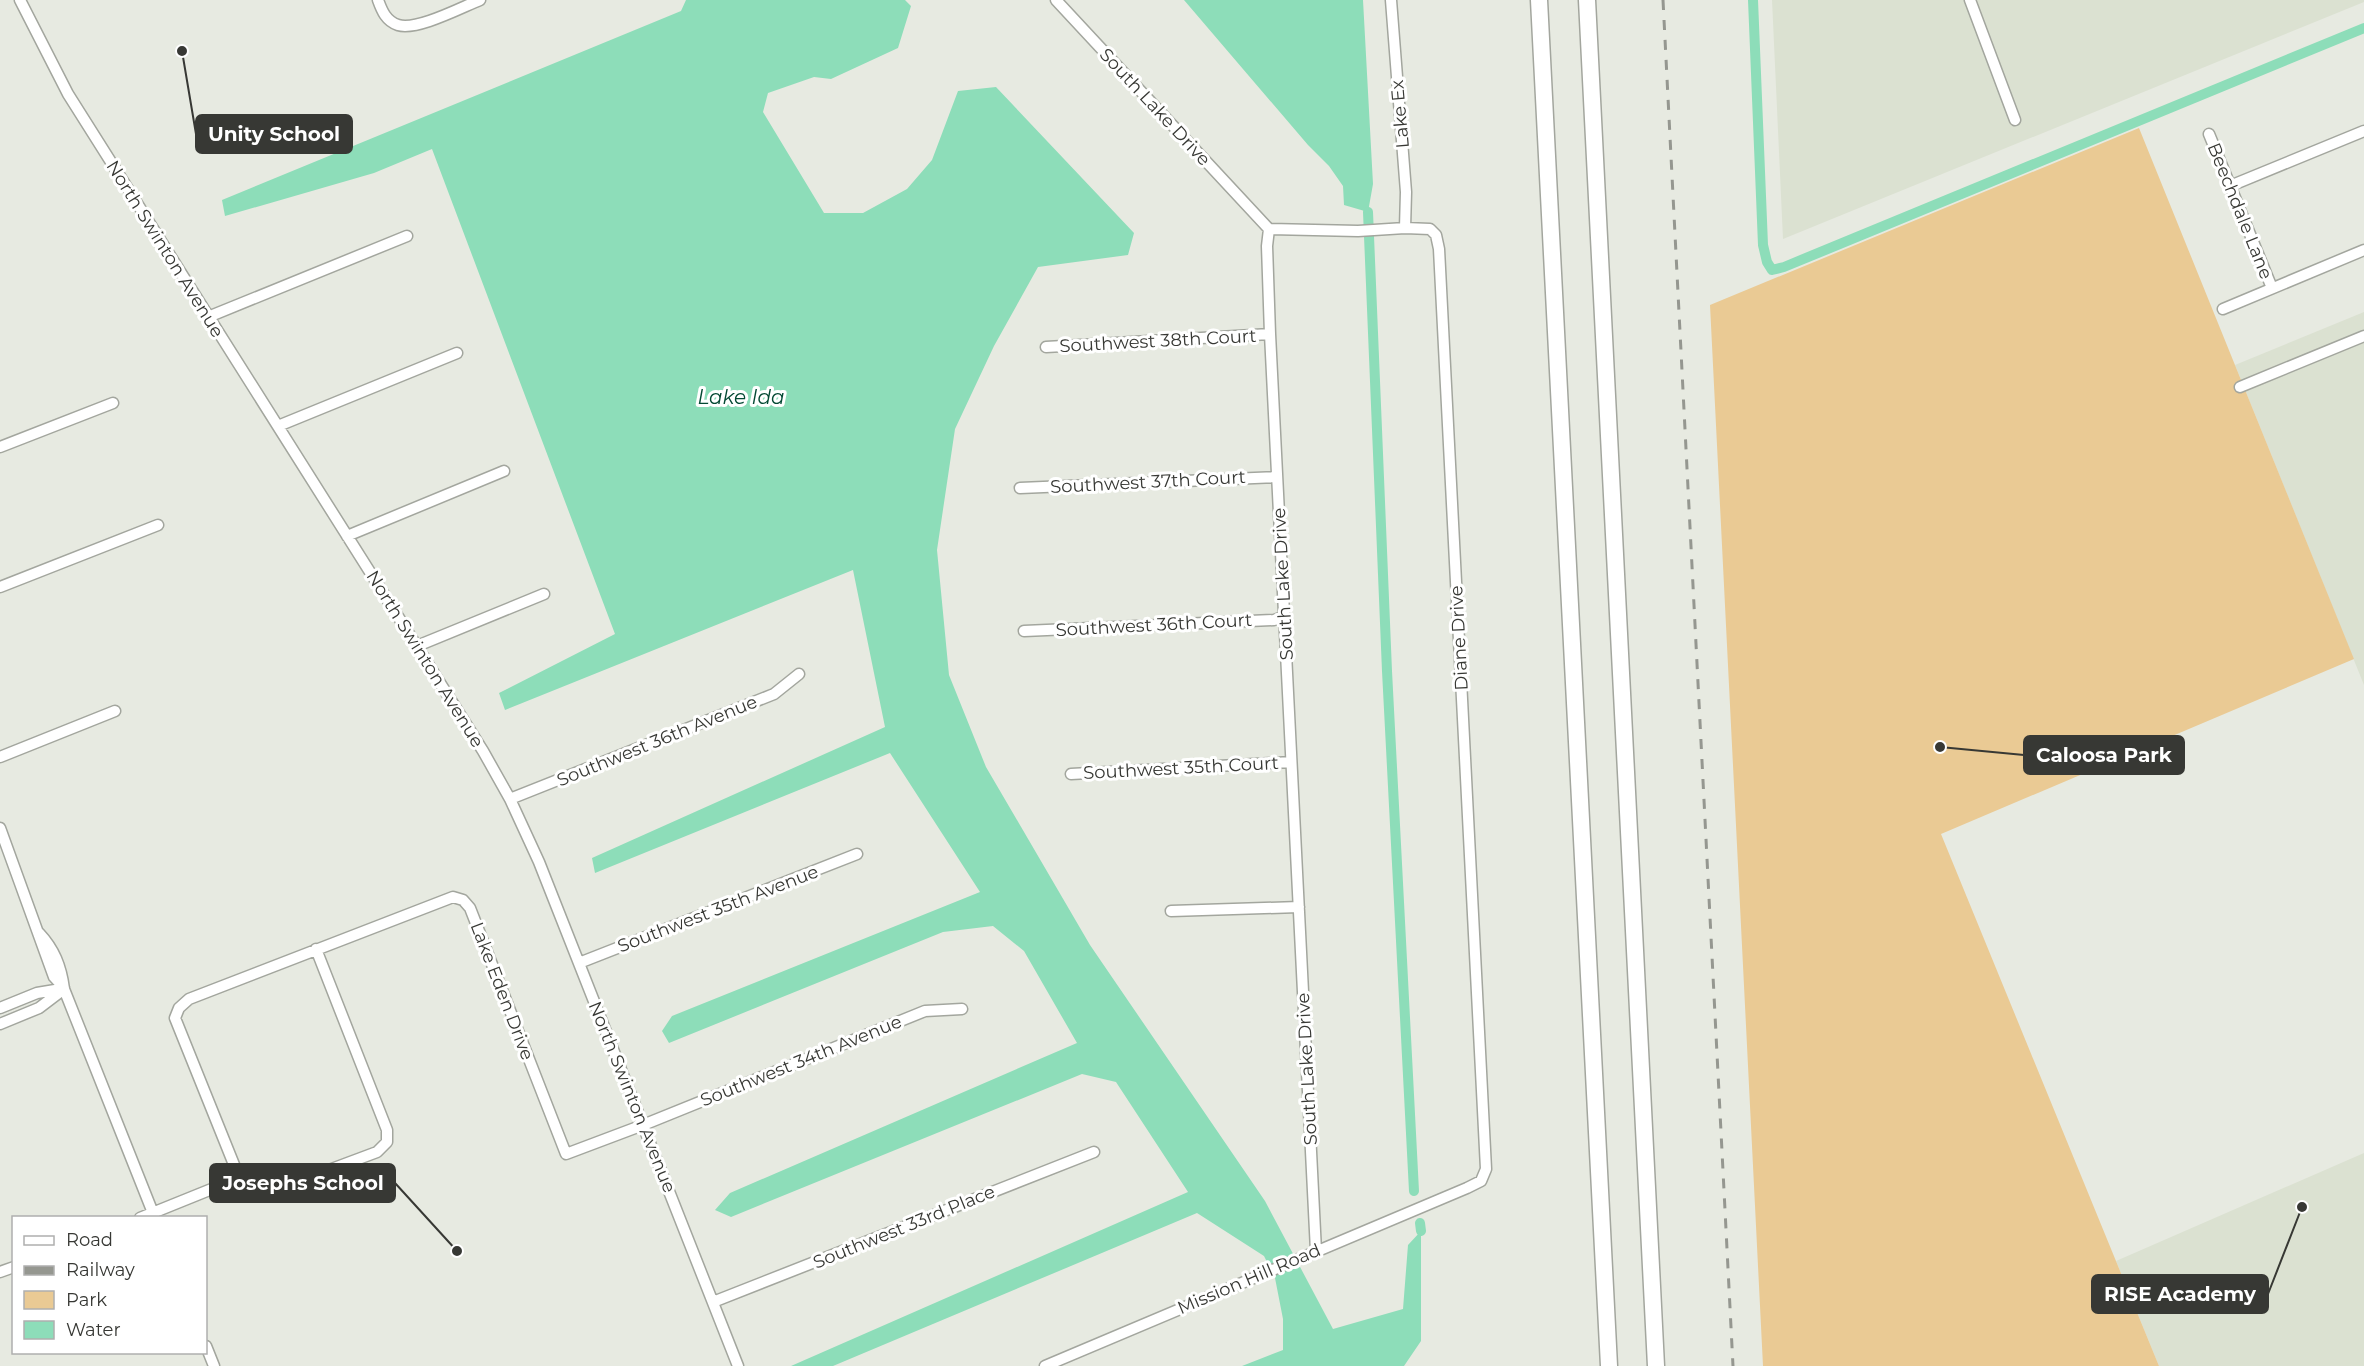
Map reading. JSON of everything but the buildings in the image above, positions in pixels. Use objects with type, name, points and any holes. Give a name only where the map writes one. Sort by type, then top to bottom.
[{"type":"highway","points":[[1539,0],[1609,1366]]},
{"type":"highway","points":[[1587,0],[1656,1366]]},
{"type":"street","name":"North Swinton Avenue","points":[[20,0],[68,94],[483,751],[510,799],[539,862],[738,1366]]},
{"type":"street","points":[[378,0],[386,17],[392,22],[407,27],[480,0]]},
{"type":"street","name":"South Lake Drive","points":[[1056,0],[1269,230],[1267,246],[1270,334],[1316,1251]]},
{"type":"street","name":"Lake Ex","points":[[1391,0],[1406,192],[1405,228]]},
{"type":"street","points":[[1970,0],[2015,120]]},
{"type":"street","points":[[2230,186],[2364,131]]},
{"type":"street","name":"Beechdale Lane","points":[[2209,134],[2272,288]]},
{"type":"street","name":"Diane Drive","points":[[1269,230],[1430,229],[1436,235],[1439,249],[1486,1168],[1481,1180],[1454,1193]]},
{"type":"street","points":[[208,316],[407,236]]},
{"type":"street","points":[[2223,309],[2364,250]]},
{"type":"street","name":"Southwest 38th Court","points":[[1046,347],[1270,334]]},
{"type":"street","points":[[2240,387],[2364,336]]},
{"type":"street","points":[[278,426],[457,353]]},
{"type":"street","points":[[0,447],[113,403]]},
{"type":"street","points":[[347,536],[504,471]]},
{"type":"street","name":"Southwest 37th Court","points":[[1020,488],[1277,477]]},
{"type":"street","points":[[0,587],[158,525]]},
{"type":"street","points":[[417,646],[544,594]]},
{"type":"street","name":"Southwest 36th Court","points":[[1024,631],[1274,620],[1285,616]]},
{"type":"street","name":"Southwest 36th Avenue","points":[[510,799],[774,694],[799,674]]},
{"type":"street","points":[[0,757],[115,711]]},
{"type":"street","name":"Southwest 35th Court","points":[[1071,774],[1291,762]]},
{"type":"street","points":[[0,828],[39,933],[49,943],[61,967],[64,989],[154,1215],[239,1178]]},
{"type":"street","name":"Southwest 35th Avenue","points":[[579,963],[857,854]]},
{"type":"street","name":"Lake Eden Drive","points":[[316,949],[387,1130],[387,1142],[377,1152],[262,1196],[254,1196],[245,1192],[176,1018],[179,1008],[189,999],[316,949],[453,897],[463,900],[470,908],[566,1154],[643,1125]]},
{"type":"street","points":[[1171,910],[1299,907]]},
{"type":"street","points":[[0,1008],[36,993],[64,989]]},
{"type":"street","points":[[0,1024],[39,1008],[64,989]]},
{"type":"street","name":"Southwest 34th Avenue","points":[[643,1125],[925,1011],[962,1009]]},
{"type":"street","name":"Southwest 33rd Place","points":[[713,1302],[1094,1152]]},
{"type":"street","name":"Mission Hill Road","points":[[1045,1366],[1454,1193]]},
{"type":"street","points":[[207,1349],[212,1366]]},
{"type":"shaded area","points":[[1772,0],[2364,0],[2364,2],[1783,239]]},
{"type":"shaded area","points":[[2364,312],[2364,685],[2235,365]]},
{"type":"shaded area","points":[[2364,1153],[2364,1366],[2159,1366],[2116,1261]]},
{"type":"green space","points":[[2139,128],[2354,659],[1941,834],[2159,1366],[1763,1366],[1710,305]]},
{"type":"water","name":"Lake Ida","points":[[686,0],[905,0],[911,6],[898,48],[831,79],[814,77],[768,93],[763,112],[824,213],[863,213],[907,189],[932,160],[958,91],[996,87],[1134,233],[1128,255],[1038,267],[994,346],[955,429],[937,550],[949,675],[986,767],[1090,945],[1265,1201],[1333,1329],[1403,1309],[1408,1245],[1421,1231],[1421,1341],[1404,1366],[1242,1366],[1283,1350],[1283,1319],[1275,1278],[1264,1256],[1197,1213],[833,1366],[791,1366],[1188,1192],[1116,1082],[1082,1074],[731,1217],[715,1210],[730,1193],[1077,1043],[1024,951],[993,926],[943,932],[669,1043],[662,1031],[672,1016],[980,892],[890,753],[595,873],[592,858],[885,727],[853,570],[505,710],[499,693],[615,634],[432,149],[374,173],[225,216],[222,200],[681,11]]},
{"type":"water","points":[[1184,0],[1363,0],[1373,184],[1368,212],[1344,205],[1343,186],[1329,166],[1308,145]]},
{"type":"waterway","points":[[1753,0],[1763,245],[1767,262],[1772,270],[2364,28]]},
{"type":"waterway","points":[[1368,212],[1387,671],[1414,1191]]},
{"type":"waterway","points":[[1420,1223],[1421,1231]]},
{"type":"railway","points":[[1663,0],[1733,1366]]},
{"type":"place","name":"Unity School","points":[[182,51]]},
{"type":"place","name":"Caloosa Park","points":[[1940,747]]},
{"type":"place","name":"RISE Academy","points":[[2302,1207]]},
{"type":"place","name":"Josephs School","points":[[457,1251]]}]
